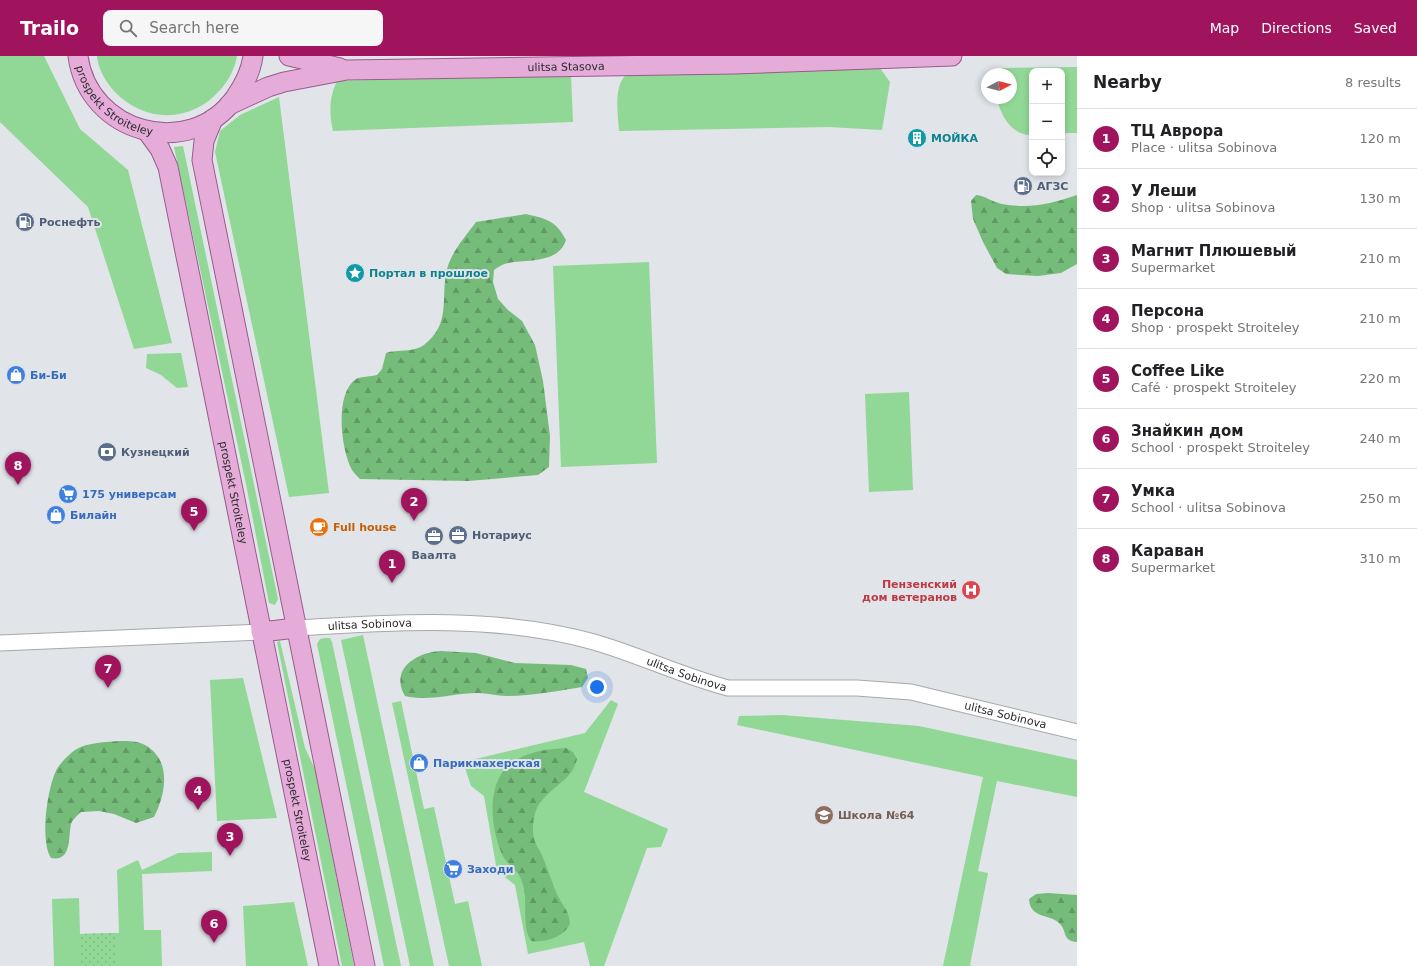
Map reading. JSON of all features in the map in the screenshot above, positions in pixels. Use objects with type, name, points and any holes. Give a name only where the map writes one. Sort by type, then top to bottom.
[{"type":"main road","name":"prospekt Stroiteley","points":[[78,56],[79,66],[86,85],[98,102],[112,116],[130,126],[147,131],[160,148],[168,167],[329,966]]},
{"type":"main road","points":[[147,131],[166,133],[182,132],[198,127],[213,119],[230,106],[244,86],[252,64],[252,56]]},
{"type":"main road","name":"ulitsa Stasova","points":[[289,56],[347,70]]},
{"type":"main road","name":"ulitsa Stasova","points":[[230,106],[268,87],[284,82],[347,70],[734,64],[952,56]]},
{"type":"main road","points":[[213,119],[204,141],[202,160],[365,966]]},
{"type":"main road","points":[[261,632],[296,628]]},
{"type":"street","name":"ulitsa Sobinova","points":[[296,628],[358,624],[441,623],[529,628],[593,642],[696,679],[728,688],[856,688],[910,692],[1077,732]]},
{"type":"street","points":[[0,643],[261,632]]},
{"type":"green space","points":[[0,56],[44,56],[80,129],[128,170],[172,343],[134,349],[88,207],[0,122]]},
{"type":"green space","points":[[97,56],[237,56],[227,82],[209,100],[196,108],[183,113],[168,115],[154,114],[126,102],[114,91],[105,79],[99,66]]},
{"type":"green space","points":[[1077,67],[1077,133],[1065,133],[1065,68],[1029,68],[1029,135],[1019,132],[1008,123],[999,104],[1017,104],[1017,68],[998,68]]},
{"type":"green space","points":[[880,68],[890,82],[882,130],[829,127],[619,131],[617,108],[618,92],[623,79],[627,74]]},
{"type":"green space","points":[[571,75],[573,122],[333,131],[330,106],[332,93],[337,81]]},
{"type":"green space","points":[[279,97],[329,493],[289,497],[215,152],[220,131],[240,115]]},
{"type":"green space","points":[[183,146],[278,599],[275,605],[269,603],[246,484],[174,147]]},
{"type":"green space","points":[[976,195],[1002,204],[1031,206],[1058,201],[1077,195],[1077,264],[1061,273],[1038,276],[1006,274],[997,268],[973,219],[971,201]]},
{"type":"green space","points":[[526,214],[550,221],[558,228],[566,240],[562,248],[550,257],[504,264],[494,270],[493,282],[498,299],[508,310],[522,321],[535,345],[543,381],[550,436],[549,467],[538,475],[468,481],[360,479],[352,470],[348,461],[343,436],[342,409],[349,386],[356,379],[361,377],[377,375],[382,369],[386,353],[415,349],[424,345],[433,337],[442,319],[445,280],[449,262],[459,244],[476,222]]},
{"type":"green space","points":[[649,262],[657,463],[561,467],[553,266]]},
{"type":"green space","points":[[181,353],[188,387],[177,388],[161,375],[146,368],[147,354]]},
{"type":"green space","points":[[909,392],[913,490],[869,492],[865,394]]},
{"type":"green space","points":[[363,635],[434,966],[410,966],[341,640]]},
{"type":"green space","points":[[330,638],[332,642],[401,966],[384,966],[317,644],[320,639]]},
{"type":"green space","points":[[280,641],[305,748],[315,769],[354,966],[342,966],[277,642]]},
{"type":"green space","points":[[441,651],[476,653],[515,663],[571,665],[586,669],[588,678],[582,687],[554,692],[515,696],[469,693],[432,698],[414,698],[405,696],[400,678],[403,670],[408,664],[423,655]]},
{"type":"green space","points":[[243,678],[277,818],[217,821],[210,680]]},
{"type":"green space","points":[[611,700],[618,704],[584,792],[668,829],[661,847],[647,848],[604,966],[590,966],[584,942],[528,954],[515,885],[497,871],[484,796],[471,786],[463,762],[585,733]]},
{"type":"green space","points":[[401,701],[424,809],[434,807],[455,904],[468,901],[482,966],[449,966],[392,703]]},
{"type":"green space","points":[[782,715],[919,726],[1077,760],[1077,797],[997,781],[978,871],[988,873],[970,965],[972,966],[943,966],[983,777],[737,725],[739,716]]},
{"type":"green space","points":[[121,741],[145,745],[154,751],[163,768],[164,788],[154,817],[136,823],[114,814],[99,811],[81,812],[71,824],[66,853],[58,858],[51,858],[48,850],[45,829],[49,792],[56,770],[66,757],[80,747],[97,743]]},
{"type":"green space","points":[[566,748],[573,752],[577,759],[574,767],[570,774],[541,801],[535,815],[533,831],[536,843],[570,923],[564,932],[554,938],[542,941],[531,941],[526,927],[524,887],[517,872],[503,856],[497,841],[493,815],[495,790],[499,778],[506,768],[516,760],[534,753]]},
{"type":"green space","points":[[212,852],[212,871],[142,874],[144,930],[161,930],[162,966],[54,966],[52,899],[79,898],[80,934],[119,933],[117,870],[138,860],[142,870],[178,853]]},
{"type":"green space","points":[[1048,893],[1077,895],[1077,942],[1067,938],[1063,928],[1057,921],[1037,913],[1030,906],[1029,899],[1036,894]]},
{"type":"green space","points":[[294,902],[308,966],[246,966],[243,906]]},
{"type":"green space","points":[[116,933],[117,966],[81,966],[80,934]]},
{"type":"place","name":"МОЙКА","points":[[917,138]]},
{"type":"place","name":"АГЗС","points":[[1023,186]]},
{"type":"place","name":"Роснефть","points":[[25,222]]},
{"type":"place","name":"Портал в прошлое","points":[[355,273]]},
{"type":"place","name":"Би-Би","points":[[16,375]]},
{"type":"place","name":"Кузнецкий","points":[[107,452]]},
{"type":"place","name":"Караван","points":[[18,485]]},
{"type":"place","name":"175 универсам","points":[[68,494]]},
{"type":"place","name":"Билайн","points":[[56,515]]},
{"type":"place","name":"У Леши","points":[[414,521]]},
{"type":"place","name":"Full house","points":[[319,527]]},
{"type":"place","name":"Coffee Like","points":[[194,531]]},
{"type":"place","name":"Нотариус","points":[[458,535]]},
{"type":"place","name":"Ваалта","points":[[434,536]]},
{"type":"place","name":"ТЦ Аврора","points":[[392,583]]},
{"type":"place","name":"Пензенский дом ветеранов","points":[[971,590]]},
{"type":"place","name":"Умка","points":[[108,688]]},
{"type":"place","name":"Парикмахерская","points":[[419,763]]},
{"type":"place","name":"Персона","points":[[198,810]]},
{"type":"place","name":"Школа №64","points":[[824,815]]},
{"type":"place","name":"Магнит Плюшевый","points":[[230,856]]},
{"type":"place","name":"Заходи","points":[[453,869]]},
{"type":"place","name":"Знайкин дом","points":[[214,943]]}]
